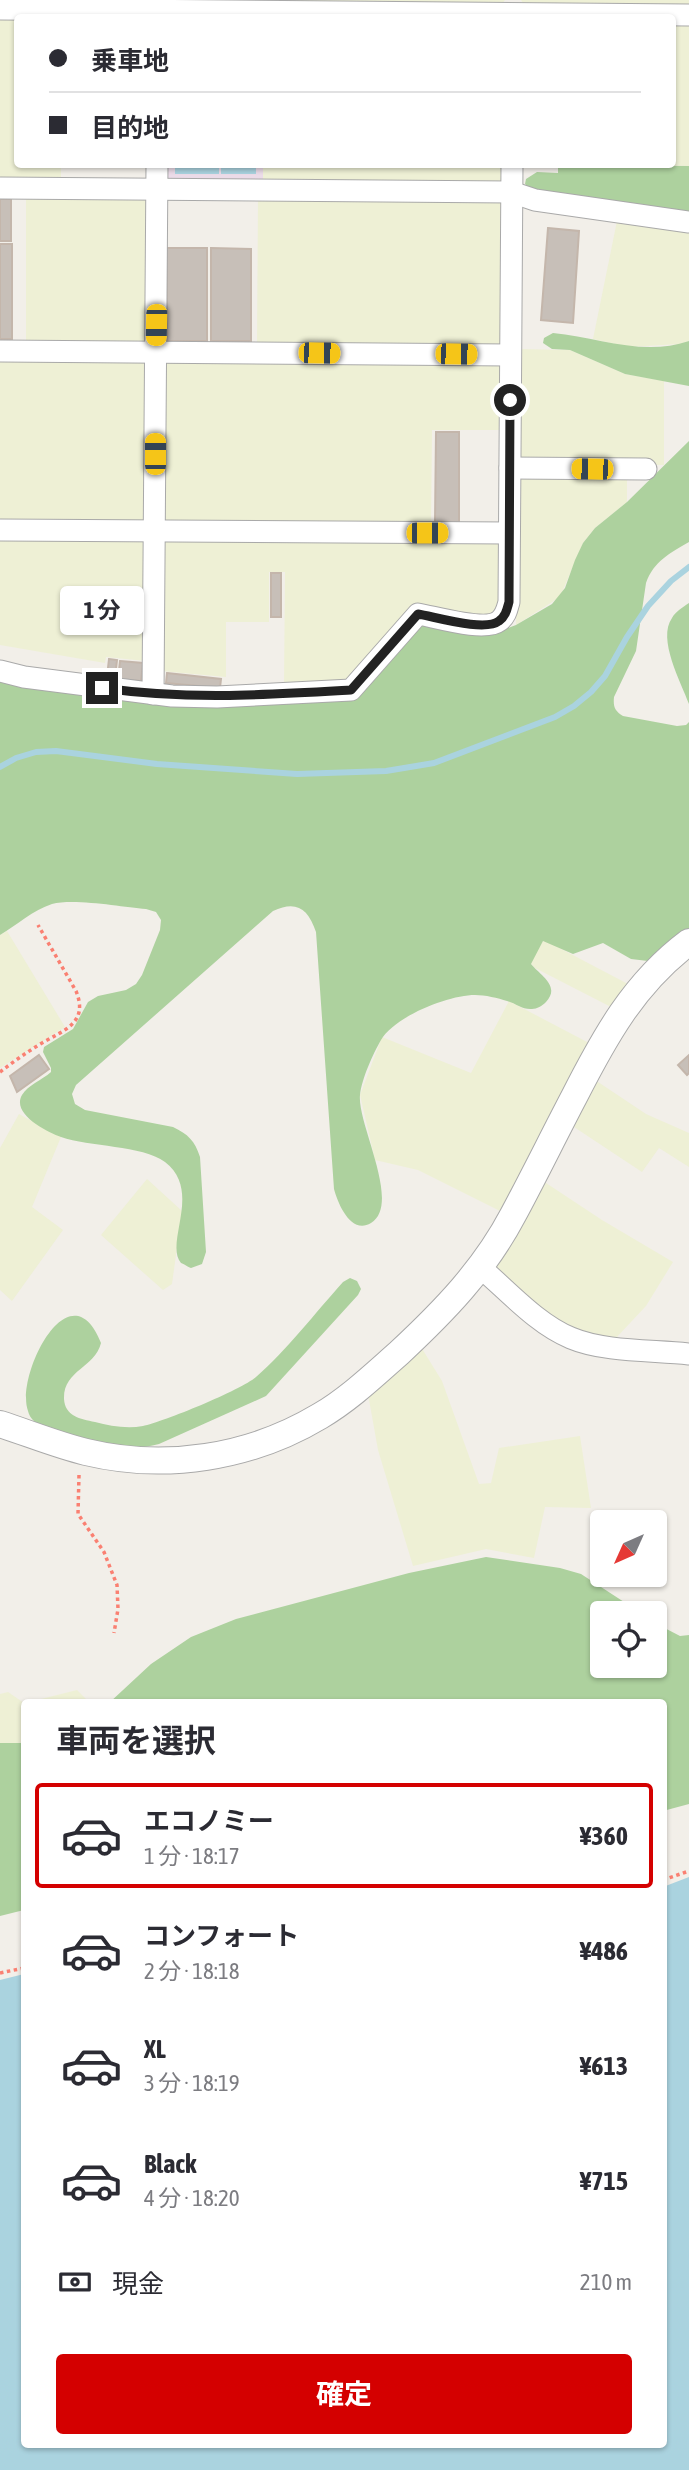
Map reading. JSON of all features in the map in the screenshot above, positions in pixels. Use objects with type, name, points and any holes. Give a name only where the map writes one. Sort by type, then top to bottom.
[{"type":"street","points":[[0,9],[513,10],[654,14]]},
{"type":"street","points":[[153,694],[157,168]]},
{"type":"street","points":[[0,671],[37,679],[153,694],[217,697],[351,690],[418,614],[489,626],[499,621],[509,602],[512,168]]},
{"type":"street","points":[[0,188],[511,192],[535,200],[689,222]]},
{"type":"street","points":[[0,351],[510,355]]},
{"type":"street","points":[[510,468],[646,470]]},
{"type":"street","points":[[0,530],[509,533]]},
{"type":"street","points":[[0,1424],[83,1451],[114,1458],[176,1461],[237,1451],[294,1430],[347,1398],[440,1315],[481,1268],[512,1217],[612,1025],[652,974],[689,942]]},
{"type":"street","points":[[481,1268],[540,1319],[570,1337],[604,1346],[689,1354]]},
{"type":"path","points":[[0,1072],[71,1027],[80,1010],[76,991],[38,925]]},
{"type":"path","points":[[83,1451],[79,1463],[78,1514],[104,1552],[114,1574],[118,1597],[114,1633]]},
{"type":"path","points":[[667,1879],[689,1871]]},
{"type":"path","points":[[0,1973],[21,1969]]},
{"type":"shaded area","points":[[165,168],[263,168],[263,183],[169,182],[165,177]]},
{"type":"green space","points":[[167,0],[505,0],[501,5]]},
{"type":"green space","points":[[521,0],[689,0],[689,7],[525,6]]},
{"type":"green space","points":[[0,17],[14,18],[14,168],[61,168],[61,181],[0,181]]},
{"type":"green space","points":[[676,22],[689,22],[689,166],[676,166]]},
{"type":"green space","points":[[689,166],[689,213],[530,189],[525,184],[526,179],[537,172],[558,173],[558,168]]},
{"type":"green space","points":[[263,168],[504,168],[504,180],[499,184],[263,183]]},
{"type":"green space","points":[[26,196],[144,197],[149,202],[148,339],[143,344],[26,343]]},
{"type":"green space","points":[[258,198],[499,200],[504,204],[503,342],[498,347],[257,345]]},
{"type":"green space","points":[[617,221],[689,231],[689,341],[680,344],[628,347],[593,339]]},
{"type":"green space","points":[[553,333],[638,347],[689,341],[689,386],[625,374],[570,350],[552,349],[543,343],[544,338]]},
{"type":"green space","points":[[518,349],[570,350],[625,374],[664,381],[664,465],[522,463],[517,459]]},
{"type":"green space","points":[[0,358],[143,359],[148,364],[147,518],[142,523],[0,522]]},
{"type":"green space","points":[[168,360],[498,362],[503,367],[502,430],[432,430],[431,525],[167,523],[162,518],[163,364]]},
{"type":"green space","points":[[689,441],[689,542],[663,558],[649,575],[636,651],[614,700],[615,708],[623,716],[677,726],[689,722],[689,928],[648,961],[631,959],[603,943],[573,954],[543,941],[531,964],[548,981],[551,991],[546,1002],[539,1007],[529,1009],[491,997],[464,996],[410,1015],[388,1031],[371,1059],[360,1095],[382,1199],[379,1213],[371,1223],[364,1226],[357,1225],[347,1216],[334,1189],[316,932],[309,917],[300,908],[288,906],[273,911],[76,1085],[72,1094],[75,1104],[85,1110],[173,1127],[193,1142],[200,1157],[206,1252],[202,1264],[191,1268],[181,1263],[177,1254],[177,1243],[181,1187],[176,1174],[165,1162],[143,1152],[61,1137],[32,1121],[21,1109],[20,1102],[25,1091],[51,1072],[43,1052],[44,1047],[73,1029],[88,1002],[98,996],[126,990],[136,984],[160,930],[161,920],[156,912],[146,909],[61,902],[38,910],[0,935],[0,680],[347,698],[421,624],[491,634],[516,625],[552,604],[565,588],[583,543],[595,528],[627,502]]},
{"type":"green space","points":[[627,474],[627,502],[595,528],[583,543],[560,597],[516,625],[517,477]]},
{"type":"green space","points":[[0,537],[142,538],[146,543],[146,661],[106,657],[105,663],[0,645]]},
{"type":"green space","points":[[166,538],[497,541],[501,546],[501,601],[494,615],[347,682],[284,686],[285,572],[269,572],[269,622],[226,622],[226,677],[161,671],[162,543]]},
{"type":"green space","points":[[689,603],[689,704],[672,661],[667,637],[673,616]]},
{"type":"green space","points":[[7,931],[65,1027],[0,1068],[0,935]]},
{"type":"green space","points":[[543,941],[628,984],[611,1007],[535,968],[531,964],[532,959]]},
{"type":"green space","points":[[509,1001],[589,1043],[502,1212],[418,1170],[375,1160],[360,1095],[382,1037],[471,1073]]},
{"type":"green space","points":[[595,1080],[646,1114],[689,1133],[689,1167],[659,1148],[642,1172],[571,1125]]},
{"type":"green space","points":[[19,1114],[61,1137],[32,1207],[63,1230],[12,1301],[0,1290],[0,1148]]},
{"type":"green space","points":[[147,1179],[182,1211],[172,1284],[163,1290],[101,1235]]},
{"type":"green space","points":[[543,1181],[673,1262],[646,1306],[615,1339],[588,1335],[559,1323],[497,1271],[496,1265]]},
{"type":"green space","points":[[350,1278],[357,1281],[361,1289],[358,1295],[266,1396],[159,1444],[130,1447],[100,1443],[42,1427],[29,1414],[26,1395],[37,1354],[48,1335],[61,1321],[75,1316],[88,1322],[101,1343],[93,1358],[74,1375],[65,1389],[65,1405],[70,1413],[107,1425],[143,1426],[201,1405],[248,1383],[267,1367],[343,1282]]},
{"type":"green space","points":[[421,1347],[442,1381],[479,1484],[491,1483],[499,1448],[580,1436],[591,1508],[545,1507],[534,1558],[486,1549],[413,1566],[378,1450],[368,1394]]},
{"type":"green space","points":[[486,1557],[560,1568],[581,1574],[590,1580],[590,1587],[601,1587],[623,1601],[590,1601],[590,1678],[667,1678],[667,1629],[680,1636],[689,1635],[689,1804],[667,1810],[667,1699],[113,1699],[151,1664],[191,1637],[236,1619],[409,1573]]},
{"type":"green space","points":[[77,1690],[86,1699],[41,1699]]},
{"type":"green space","points":[[8,1692],[21,1701],[21,1743],[0,1743],[0,1694]]},
{"type":"green space","points":[[0,1743],[21,1743],[21,1911],[0,1916]]},
{"type":"water","points":[[175,168],[219,168],[219,174],[175,174]]},
{"type":"water","points":[[221,168],[256,168],[256,174],[221,174]]},
{"type":"water","points":[[689,1877],[689,2470],[0,2470],[0,1980],[21,1975],[21,2448],[667,2448],[667,1885]]},
{"type":"building","points":[[0,199],[11,199],[11,241],[0,241]]},
{"type":"building","points":[[548,228],[579,231],[573,323],[541,320]]},
{"type":"building","points":[[0,244],[12,244],[12,339],[0,339]]},
{"type":"building","points":[[167,248],[207,248],[207,341],[167,341]]},
{"type":"building","points":[[211,248],[251,249],[251,341],[211,341]]},
{"type":"building","points":[[436,432],[459,432],[459,522],[435,522]]},
{"type":"building","points":[[271,573],[281,573],[281,617],[271,617]]},
{"type":"building","points":[[109,659],[117,660],[115,678],[107,677]]},
{"type":"building","points":[[120,661],[143,663],[141,681],[118,679]]},
{"type":"building","points":[[167,673],[221,679],[220,688],[166,683]]},
{"type":"building","points":[[39,1055],[49,1069],[17,1092],[10,1076]]},
{"type":"building","points":[[689,1055],[689,1073],[687,1075],[678,1065]]},
{"type":"waterway","points":[[0,767],[16,758],[36,752],[56,751],[157,764],[297,774],[386,771],[434,763],[555,717],[574,706],[605,676],[648,606],[671,581],[689,567]]},
{"type":"route","points":[[102,688],[172,696],[217,697],[351,690],[418,614],[489,626],[499,621],[509,602],[510,400]]}]
